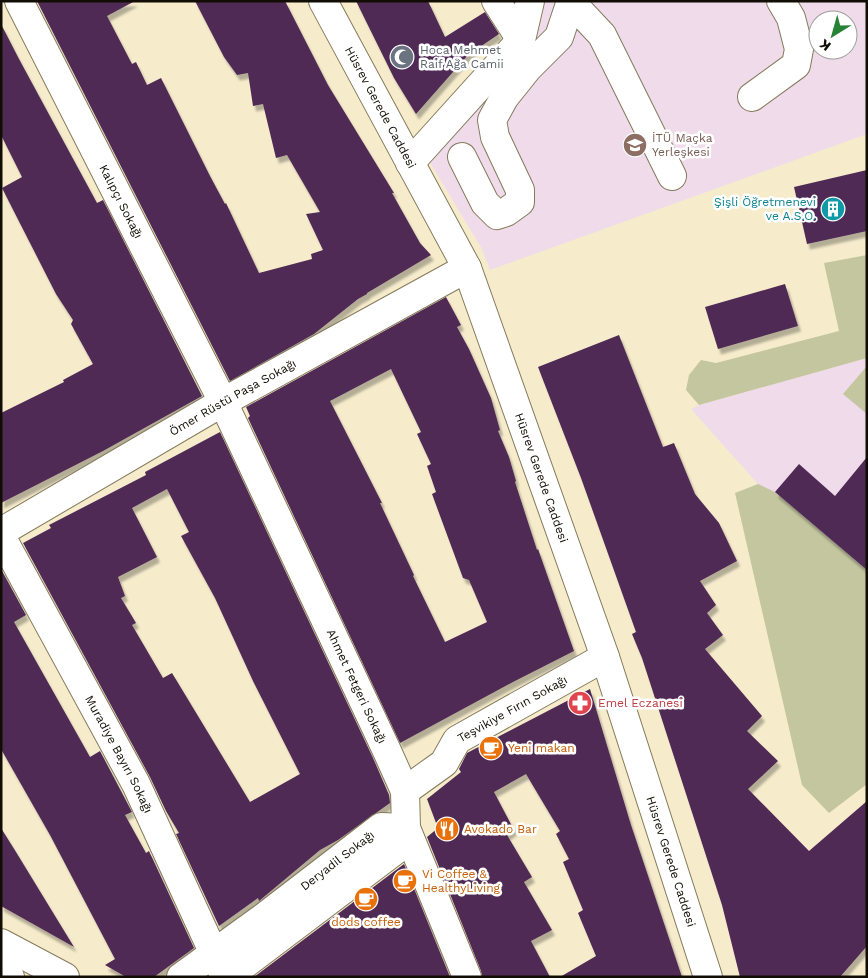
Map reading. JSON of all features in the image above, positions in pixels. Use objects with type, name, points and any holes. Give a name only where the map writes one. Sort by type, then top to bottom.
[{"type":"street","name":"Kalıpçı Sokağı","points":[[20,1],[223,402]]},
{"type":"street","name":"Hüsrev Gerede Caddesi","points":[[323,1],[468,268],[605,657],[708,977]]},
{"type":"street","points":[[496,1],[521,40]]},
{"type":"street","points":[[410,163],[521,40],[530,1]]},
{"type":"street","points":[[752,97],[796,65],[799,49],[791,18],[781,1]]},
{"type":"street","points":[[462,157],[485,203],[497,214],[506,212],[520,202],[520,190],[495,137],[492,120],[504,98],[528,68],[559,37],[571,2],[602,35],[672,176]]},
{"type":"street","name":"Ömer Rüstü Paşa Sokağı","points":[[1,532],[223,402],[468,268]]},
{"type":"street","name":"Ahmet Fetgeri Sokağı","points":[[223,402],[405,791],[406,828],[467,977]]},
{"type":"street","name":"Muradiye Bayırı Sokağı","points":[[1,536],[136,784],[224,977]]},
{"type":"street","name":"Teşvikiye Fırın Sokağı","points":[[405,791],[444,763],[457,740],[605,657]]},
{"type":"street","name":"Deryadil Sokağı","points":[[181,977],[264,917],[381,827],[406,828],[397,849],[228,977]]},
{"type":"street","points":[[1,943],[64,977]]},
{"type":"street","points":[[1,973],[10,977]]},
{"type":"shaded area","name":"İTÜ Maçka Yerleşkesi","points":[[542,1],[867,1],[867,134],[490,270],[482,249],[426,156]]},
{"type":"shaded area","points":[[867,358],[867,591],[758,484],[691,409],[699,405]]},
{"type":"green space","points":[[867,255],[867,358],[699,405],[686,390],[689,375],[701,360],[716,363],[839,331],[824,263]]},
{"type":"green space","points":[[867,366],[867,414],[843,394]]},
{"type":"green space","points":[[758,484],[775,492],[867,570],[867,784],[829,813],[802,785],[735,493]]},
{"type":"building","points":[[37,1],[135,1],[107,16],[132,64],[136,62],[147,85],[161,78],[210,176],[226,203],[259,273],[312,259],[311,254],[323,250],[306,214],[320,212],[287,155],[276,158],[263,104],[253,106],[248,73],[237,75],[224,57],[195,1],[285,1],[328,85],[394,193],[392,193],[420,243],[431,255],[358,299],[314,334],[230,381]]},
{"type":"building","points":[[356,1],[428,1],[445,37],[485,12],[499,34],[468,55],[416,114],[394,78]]},
{"type":"building","points":[[1,24],[97,203],[103,200],[202,396],[103,451],[1,503],[1,413],[64,382],[63,380],[93,364],[71,324],[73,320],[56,294],[2,188],[22,177],[1,135]]},
{"type":"building","name":"Şişli Öğretmenevi ve A.S.O.","points":[[867,170],[867,231],[807,244],[794,187]]},
{"type":"building","points":[[785,284],[798,326],[718,349],[705,307]]},
{"type":"building","points":[[446,297],[461,325],[457,327],[491,398],[500,430],[498,431],[509,457],[537,550],[574,651],[400,743],[248,418],[250,416],[246,407]],"holes":[[[391,369],[421,432],[417,434],[431,464],[427,466],[436,492],[432,494],[463,578],[469,580],[487,622],[445,642],[380,503],[382,503],[330,401]]]},
{"type":"building","points":[[619,335],[663,447],[674,443],[695,494],[719,523],[737,561],[700,581],[716,605],[707,613],[723,635],[705,649],[762,716],[747,731],[778,761],[748,789],[809,851],[867,801],[867,946],[840,977],[740,977],[722,905],[642,658],[632,634],[636,632],[581,478],[538,367]]},
{"type":"building","points":[[220,432],[389,795],[390,803],[338,840],[320,850],[259,901],[258,898],[219,926],[176,834],[179,833],[23,543],[51,528],[49,525],[146,475],[145,472]],"holes":[[[167,489],[189,532],[181,536],[215,598],[253,681],[300,774],[250,802],[172,673],[163,678],[132,625],[136,623],[121,598],[125,596],[118,577],[157,557],[132,508]]]},
{"type":"building","points":[[867,457],[867,570],[775,492],[799,464],[835,496]]},
{"type":"building","points":[[1,569],[26,615],[14,622],[90,757],[100,751],[132,812],[125,815],[146,853],[149,851],[194,948],[154,977],[126,977],[105,965],[115,959],[50,835],[1,749]]},
{"type":"building","points":[[590,689],[631,825],[682,977],[560,977],[596,956],[578,913],[583,910],[563,862],[569,859],[556,834],[560,831],[526,774],[494,792],[514,830],[507,835],[532,877],[524,882],[552,930],[531,941],[550,977],[482,977],[427,837],[438,828],[427,799],[461,772],[459,769],[467,753]]},
{"type":"building","points":[[1,828],[16,852],[74,947],[1,906]]},
{"type":"building","points":[[404,864],[450,977],[254,977]]},
{"type":"place","name":"Hoca Mehmet Raif Ağa Camii","points":[[402,57]]},
{"type":"place","name":"İTÜ Maçka Yerleşkesi","points":[[635,145]]},
{"type":"place","name":"Şişli Öğretmenevi ve A.S.O.","points":[[833,209]]},
{"type":"place","name":"Emel Eczanesi","points":[[580,703]]},
{"type":"place","name":"Yeni makan","points":[[491,748]]},
{"type":"place","name":"Avokado Bar","points":[[447,829]]},
{"type":"place","name":"Vi Coffee & HealthyLiving","points":[[405,881]]},
{"type":"place","name":"dods coffee","points":[[366,899]]}]
